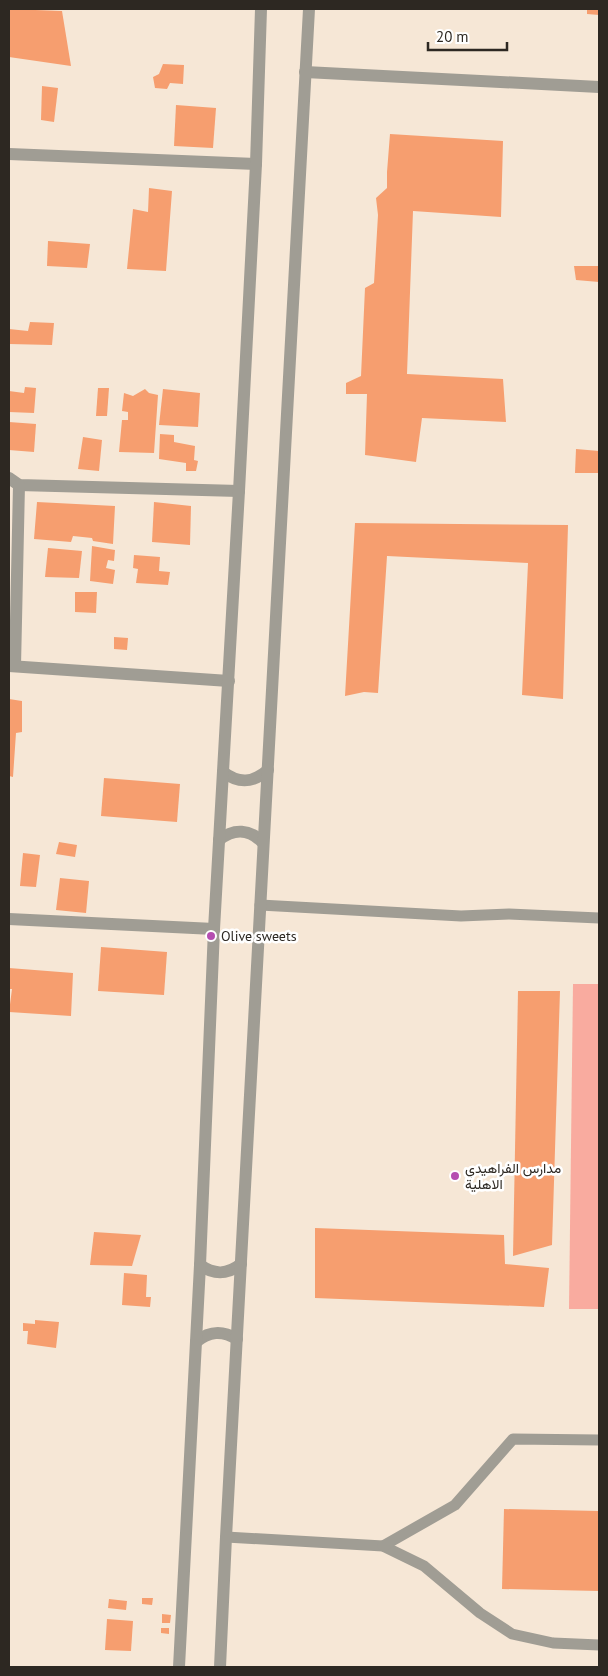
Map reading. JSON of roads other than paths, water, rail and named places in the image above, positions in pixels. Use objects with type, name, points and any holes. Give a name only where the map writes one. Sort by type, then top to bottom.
[{"type":"street","points":[[179,1667],[200,1265],[214,929],[240,491],[256,164],[261,9]]},
{"type":"street","points":[[220,1667],[308,9]]},
{"type":"street","points":[[305,72],[599,87]]},
{"type":"street","points":[[9,154],[256,164]]},
{"type":"street","points":[[228,682],[12,666],[14,481],[240,491]]},
{"type":"street","points":[[223,772],[231,778],[240,781],[260,777],[268,770]]},
{"type":"street","points":[[219,840],[233,832],[242,831],[258,837],[263,843]]},
{"type":"street","points":[[9,919],[214,929]]},
{"type":"street","points":[[200,1265],[216,1273],[225,1273],[233,1270],[240,1264]]},
{"type":"street","points":[[196,1342],[202,1336],[220,1332],[229,1334],[237,1339]]},
{"type":"lane","points":[[260,905],[462,916],[509,914],[599,918]]},
{"type":"lane","points":[[384,1546],[455,1505],[513,1438],[599,1440]]},
{"type":"lane","points":[[226,1537],[384,1546],[424,1566],[480,1613],[512,1634],[553,1643],[599,1645]]},
{"type":"place","name":"Olive sweets","points":[[211,936]]},
{"type":"place","name":"مدارس الفراهيدي الاهلية","points":[[455,1176]]}]
